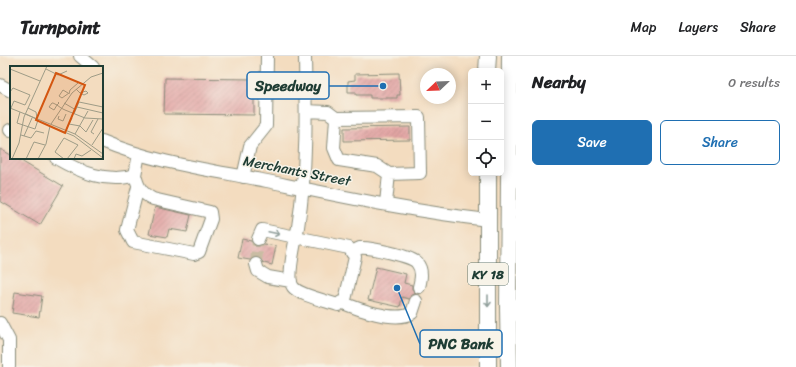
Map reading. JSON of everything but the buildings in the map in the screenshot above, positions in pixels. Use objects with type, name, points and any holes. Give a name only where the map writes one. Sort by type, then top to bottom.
[{"type":"main road","points":[[487,68],[488,56]]},
{"type":"main road","name":"KY 18","points":[[510,56],[512,219],[511,358]]},
{"type":"main road","name":"KY 18","points":[[488,176],[488,367]]},
{"type":"street","points":[[80,56],[92,66]]},
{"type":"street","points":[[93,66],[95,56]]},
{"type":"street","points":[[243,177],[250,146],[266,126],[267,56]]},
{"type":"street","points":[[258,239],[262,230],[296,237],[350,248],[355,257],[345,300],[338,305],[298,291],[292,286],[291,280],[296,237],[304,189],[306,112],[305,56]]},
{"type":"street","points":[[0,85],[10,90]]},
{"type":"street","points":[[306,112],[328,112],[336,118],[419,117],[420,173],[389,174],[377,166],[339,160],[334,148],[336,118]]},
{"type":"street","name":"Merchants Street","points":[[103,140],[139,154],[164,161],[304,189],[488,220]]},
{"type":"street","points":[[136,181],[144,195],[153,199],[210,212],[211,219],[199,252],[194,254],[133,242],[127,230],[136,181],[139,154]]},
{"type":"street","points":[[58,159],[102,178],[136,181]]},
{"type":"street","points":[[386,203],[389,174]]},
{"type":"street","points":[[352,253],[356,250],[365,248],[410,258],[418,264],[420,270],[419,287]]},
{"type":"street","points":[[256,264],[258,271],[268,277],[291,280]]},
{"type":"street","points":[[341,302],[362,310],[401,317],[412,313],[416,301]]},
{"type":"street","points":[[0,323],[9,340],[9,367]]},
{"type":"tunnel","points":[[256,264],[258,239]]},
{"type":"place","name":"Speedway","points":[[383,86]]},
{"type":"place","name":"PNC Bank","points":[[397,288]]}]
